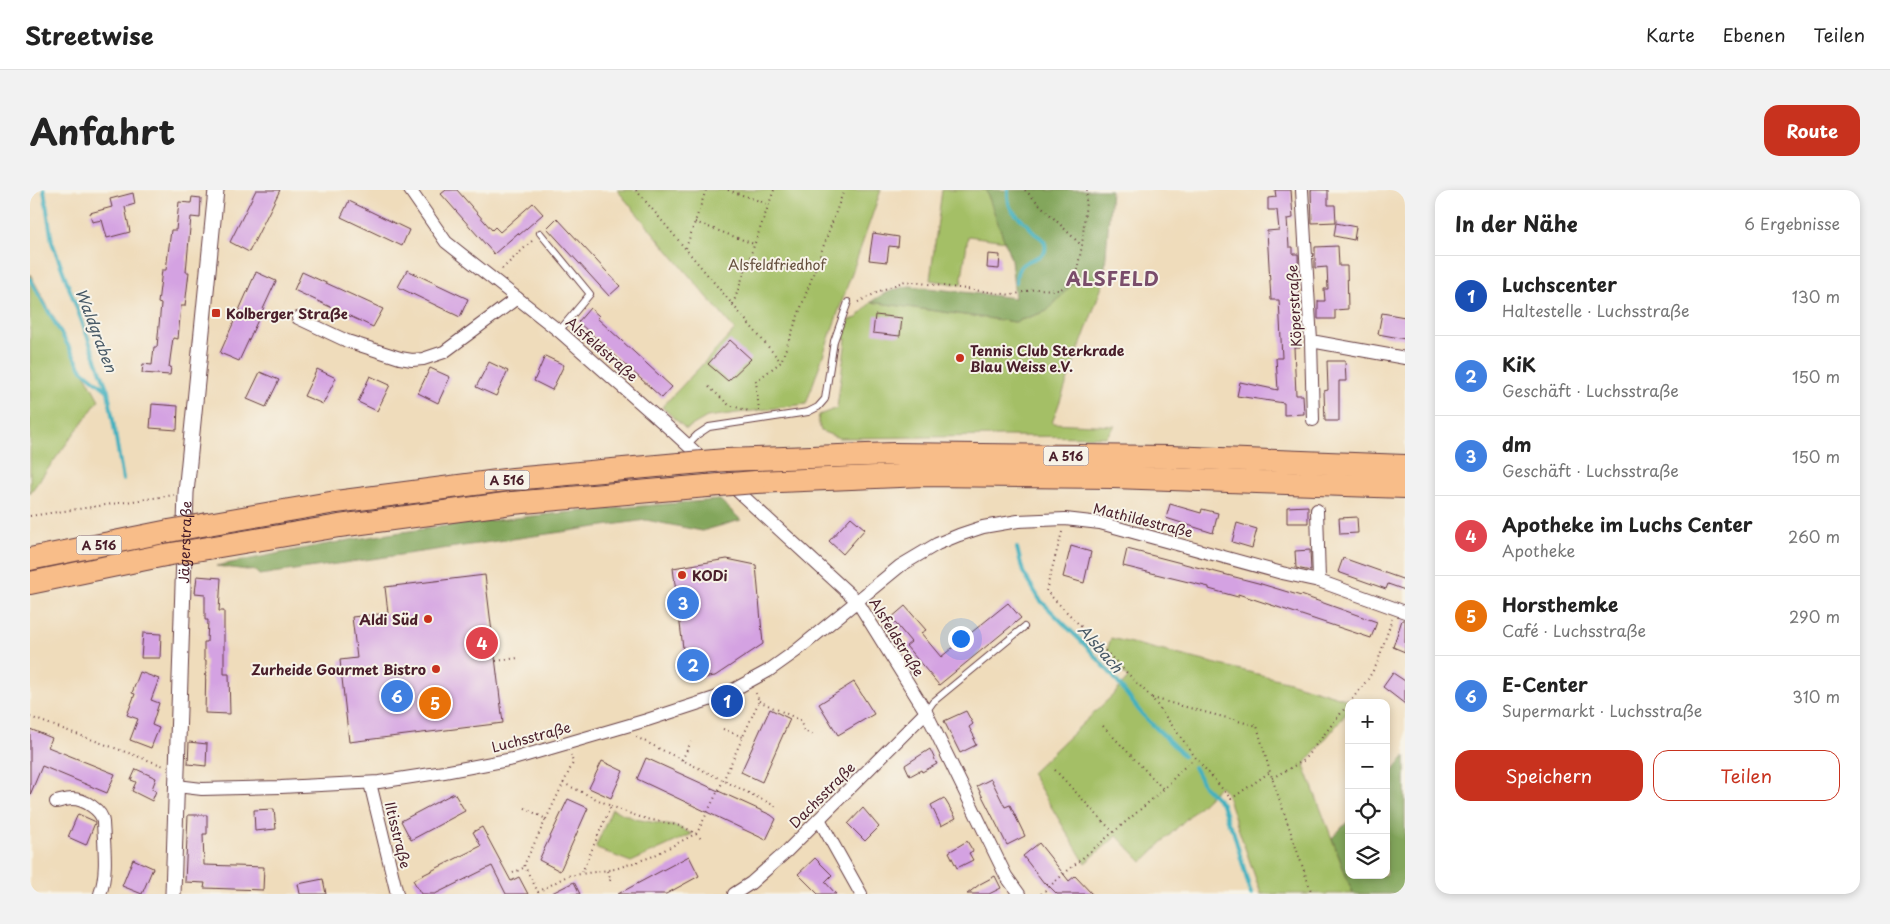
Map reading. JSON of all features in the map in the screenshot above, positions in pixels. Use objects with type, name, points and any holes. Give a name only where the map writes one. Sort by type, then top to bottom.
[{"type":"highway","name":"A 516","points":[[30,559],[169,531],[336,502],[683,454],[726,460],[894,454],[1160,456],[1405,466]]},
{"type":"highway","name":"A 516","points":[[30,583],[165,555],[339,526],[503,504],[755,482],[923,475],[1114,477],[1405,487]]},
{"type":"street","name":"Jägerstraße","points":[[173,894],[186,493],[216,190]]},
{"type":"street","name":"Alsfeldstraße","points":[[410,190],[446,242],[559,331],[683,454],[857,601],[926,712],[1006,876],[1019,894]]},
{"type":"street","name":"Köperstraße","points":[[1302,190],[1311,341],[1313,420]]},
{"type":"street","points":[[298,318],[347,341],[400,358],[418,359],[444,352],[517,298]]},
{"type":"street","points":[[1311,341],[1405,358]]},
{"type":"street","points":[[1318,510],[1319,580]]},
{"type":"street","name":"Mathildestraße","points":[[857,601],[917,554],[959,534],[1018,521],[1066,519],[1100,523],[1272,570],[1319,580],[1400,611]]},
{"type":"street","name":"Luchsstraße","points":[[177,779],[202,789],[370,783],[494,763],[568,744],[724,695],[796,652],[857,601]]},
{"type":"street","name":"Dachsstraße","points":[[734,894],[769,868],[926,712]]},
{"type":"street","name":"Iltisstraße","points":[[370,783],[397,894]]},
{"type":"street","points":[[56,802],[74,799],[94,807],[101,815],[103,822],[104,871],[103,887],[100,894]]},
{"type":"street","points":[[820,819],[861,894]]},
{"type":"lane","points":[[540,233],[590,294],[559,331]]},
{"type":"lane","points":[[683,454],[697,435],[709,427],[808,412],[818,407],[825,398],[834,341],[848,302]]},
{"type":"lane","points":[[926,712],[933,702],[1024,627]]},
{"type":"path","points":[[636,190],[781,362]]},
{"type":"path","points":[[686,248],[706,190]]},
{"type":"path","points":[[728,190],[768,204]]},
{"type":"path","points":[[733,304],[774,190]]},
{"type":"path","points":[[759,420],[756,381],[781,362],[844,190]]},
{"type":"path","points":[[1025,190],[1082,246]]},
{"type":"path","points":[[848,302],[860,302],[882,290],[904,282],[1012,295],[1035,289],[1059,290],[1069,284],[1077,270],[1082,246],[1087,190]]},
{"type":"path","points":[[695,222],[754,244]]},
{"type":"path","points":[[492,278],[540,233]]},
{"type":"path","points":[[709,388],[729,405],[749,411],[759,409]]},
{"type":"path","points":[[30,516],[186,493]]},
{"type":"path","points":[[1066,519],[1046,591],[1152,698],[1196,758],[1231,799],[1270,772]]},
{"type":"path","points":[[1352,699],[1377,664],[1400,611]]},
{"type":"path","points":[[496,661],[518,658]]},
{"type":"path","points":[[751,680],[760,702],[800,720],[804,731],[814,735]]},
{"type":"path","points":[[1152,698],[1257,726],[1270,772],[1312,894]]},
{"type":"path","points":[[568,744],[573,763],[524,865],[538,892],[567,876],[606,870],[651,857],[697,833],[760,702]]},
{"type":"path","points":[[1272,778],[1303,761],[1345,708]]},
{"type":"path","points":[[30,717],[177,779]]},
{"type":"path","points":[[1103,726],[1164,790]]},
{"type":"path","points":[[618,728],[779,808]]},
{"type":"path","points":[[723,729],[743,737]]},
{"type":"path","points":[[682,760],[691,742]]},
{"type":"path","points":[[1041,894],[1164,790],[1189,762],[1196,758]]},
{"type":"path","points":[[1055,770],[1113,832]]},
{"type":"path","points":[[563,783],[637,816],[679,826],[697,833],[703,841]]},
{"type":"path","points":[[581,873],[611,806]]},
{"type":"path","points":[[525,808],[546,819]]},
{"type":"path","points":[[513,873],[525,867]]},
{"type":"path","points":[[606,870],[611,879],[609,882]]},
{"type":"green space","name":"Alsfeldfriedhof","points":[[617,190],[881,190],[806,404],[707,417],[686,429],[662,407],[735,330]]},
{"type":"green space","points":[[942,190],[986,190],[1006,241],[968,236],[961,285],[930,280]]},
{"type":"green space","points":[[986,190],[1111,190],[1104,281],[1078,278],[1047,311],[1015,322],[871,302],[879,296],[910,286],[1015,298],[1011,259]]},
{"type":"green space","points":[[30,274],[99,400],[30,493]]},
{"type":"green space","name":"Tennis Club Sterkrade Blau Weiss e.V.","points":[[1078,278],[1104,281],[1052,423],[1115,426],[1106,437],[839,438],[821,431],[818,421],[819,415],[837,408],[846,339],[841,337],[845,321],[857,318],[871,302],[1015,322],[1047,311]]},
{"type":"green space","points":[[720,500],[741,520],[702,531],[646,520],[259,575],[255,571],[216,566],[396,533],[581,511]]},
{"type":"green space","points":[[1111,638],[1286,681],[1345,699],[1345,715],[1304,765],[1345,873],[1345,879],[1347,879],[1353,894],[1261,894],[1226,793],[1220,786],[1142,862],[1117,836],[1085,863],[1031,773],[1115,693],[1128,678],[1105,656]]},
{"type":"green space","points":[[1405,756],[1405,894],[1353,894],[1347,879],[1390,879],[1390,774]]},
{"type":"green space","points":[[612,809],[635,819],[678,827],[692,834],[631,862],[597,849],[596,846]]},
{"type":"green space","points":[[1345,824],[1345,873],[1332,838]]},
{"type":"building","points":[[256,190],[280,190],[249,252],[230,242]]},
{"type":"building","points":[[446,190],[457,190],[492,230],[495,227],[500,232],[533,203],[543,214],[494,254],[441,194]]},
{"type":"building","points":[[1275,190],[1291,190],[1293,218],[1287,219],[1289,247],[1293,247],[1293,254],[1298,254],[1299,311],[1301,311],[1300,347],[1294,347],[1296,395],[1303,395],[1304,414],[1284,415],[1284,403],[1237,396],[1240,382],[1278,390],[1276,358],[1282,358],[1279,300],[1271,300],[1267,231],[1279,230],[1277,210],[1268,210],[1268,198],[1276,197]]},
{"type":"building","points":[[1311,190],[1328,190],[1328,205],[1335,205],[1336,222],[1312,223]]},
{"type":"building","points":[[133,193],[135,204],[125,207],[130,232],[107,238],[102,220],[92,222],[90,213],[112,207],[110,199]]},
{"type":"building","points":[[192,197],[201,198],[200,218],[191,217],[186,272],[189,272],[185,306],[181,306],[178,339],[173,338],[169,367],[171,367],[170,375],[142,373],[143,364],[152,365],[154,347],[157,347],[161,304],[158,303],[162,270],[166,270],[171,230],[176,230],[179,202],[191,203]]},
{"type":"building","points":[[349,201],[409,230],[402,246],[341,217]]},
{"type":"building","points":[[557,218],[620,286],[609,296],[547,228]]},
{"type":"building","points":[[1336,223],[1356,227],[1354,240],[1334,236]]},
{"type":"building","points":[[873,233],[899,237],[898,247],[889,246],[887,262],[869,260]]},
{"type":"building","points":[[1338,246],[1339,266],[1347,266],[1348,309],[1335,310],[1335,319],[1318,319],[1318,301],[1325,301],[1324,289],[1328,289],[1327,267],[1315,268],[1315,247]]},
{"type":"building","points":[[988,254],[1000,255],[999,269],[987,268]]},
{"type":"building","points":[[407,270],[468,299],[460,317],[398,287]]},
{"type":"building","points":[[256,272],[276,281],[239,361],[220,353]]},
{"type":"building","points":[[302,272],[383,309],[373,327],[294,290]]},
{"type":"building","points":[[590,308],[599,316],[597,318],[672,387],[662,398],[578,322]]},
{"type":"building","points":[[1382,313],[1405,317],[1405,339],[1378,334]]},
{"type":"building","points":[[875,315],[902,318],[900,336],[873,333]]},
{"type":"building","points":[[730,340],[751,359],[728,381],[708,364]]},
{"type":"building","points":[[545,356],[564,365],[552,390],[534,381]]},
{"type":"building","points":[[1327,361],[1345,361],[1346,381],[1339,381],[1339,421],[1325,421],[1324,391],[1328,390]]},
{"type":"building","points":[[489,362],[508,371],[496,396],[476,387]]},
{"type":"building","points":[[430,368],[450,377],[438,403],[418,393]]},
{"type":"building","points":[[317,369],[336,378],[323,404],[304,396]]},
{"type":"building","points":[[260,372],[279,380],[266,407],[247,399]]},
{"type":"building","points":[[370,376],[390,385],[377,411],[358,402]]},
{"type":"building","points":[[152,404],[178,406],[177,430],[150,428]]},
{"type":"building","points":[[1170,504],[1201,513],[1202,509],[1218,513],[1213,533],[1166,518]]},
{"type":"building","points":[[1308,506],[1308,523],[1287,523],[1287,507]]},
{"type":"building","points":[[851,517],[865,529],[843,554],[829,541]]},
{"type":"building","points":[[1357,517],[1358,533],[1340,534],[1339,518]]},
{"type":"building","points":[[1237,523],[1257,529],[1252,548],[1232,542]]},
{"type":"building","points":[[1071,546],[1091,552],[1084,583],[1063,577]]},
{"type":"building","points":[[1127,549],[1301,595],[1377,622],[1371,638],[1238,594],[1238,597],[1209,589],[1209,587],[1123,566]]},
{"type":"building","points":[[1310,550],[1311,571],[1296,568],[1295,551]]},
{"type":"building","points":[[1343,558],[1405,580],[1405,590],[1388,584],[1386,589],[1338,572]]},
{"type":"building","points":[[727,559],[756,565],[763,644],[715,676],[687,680],[673,568]]},
{"type":"building","points":[[485,575],[503,723],[349,742],[340,660],[357,658],[352,617],[388,613],[385,587]]},
{"type":"building","points":[[197,576],[221,578],[219,611],[224,611],[224,674],[229,674],[230,714],[205,713],[206,660],[204,660],[204,642],[207,642],[208,620],[205,620],[205,594],[195,593]]},
{"type":"building","points":[[1008,603],[1021,618],[939,685],[906,646],[911,642],[891,618],[905,606],[926,630],[921,633],[941,657]]},
{"type":"building","points":[[1402,620],[1405,620],[1405,652],[1393,647]]},
{"type":"building","points":[[143,633],[161,634],[160,658],[141,658]]},
{"type":"building","points":[[140,672],[159,679],[151,700],[159,703],[152,725],[159,728],[151,748],[130,740],[138,719],[127,715],[135,694],[132,693]]},
{"type":"building","points":[[1393,673],[1405,681],[1405,704],[1383,687]]},
{"type":"building","points":[[854,682],[874,714],[838,735],[819,704]]},
{"type":"building","points":[[770,709],[790,719],[762,782],[741,772]]},
{"type":"building","points":[[966,711],[973,724],[969,727],[975,738],[973,739],[976,745],[960,753],[944,721]]},
{"type":"building","points":[[30,729],[52,738],[48,747],[115,774],[107,793],[42,766],[30,795]]},
{"type":"building","points":[[189,742],[207,744],[206,766],[188,764]]},
{"type":"building","points":[[930,749],[937,764],[910,776],[905,765]]},
{"type":"building","points":[[646,758],[771,815],[776,819],[766,840],[637,779]]},
{"type":"building","points":[[602,761],[623,771],[611,798],[589,788]]},
{"type":"building","points":[[136,769],[156,778],[152,789],[156,791],[152,801],[132,791],[136,782],[131,780]]},
{"type":"building","points":[[991,779],[1005,807],[1010,805],[1025,836],[1007,845],[977,786]]},
{"type":"building","points":[[454,793],[465,811],[411,840],[401,821]]},
{"type":"building","points":[[944,798],[956,818],[941,826],[931,805]]},
{"type":"building","points":[[568,799],[588,808],[560,871],[539,860]]},
{"type":"building","points":[[863,808],[879,827],[865,841],[848,824]]},
{"type":"building","points":[[274,809],[276,829],[255,831],[254,810]]},
{"type":"building","points":[[78,814],[95,823],[86,845],[68,837]]},
{"type":"building","points":[[188,815],[207,815],[207,834],[203,834],[204,865],[264,867],[263,890],[204,888],[205,883],[185,882]]},
{"type":"building","points":[[482,827],[511,881],[519,877],[528,894],[506,894],[492,866],[435,894],[421,894],[413,880],[481,846],[473,832]]},
{"type":"building","points":[[967,841],[973,851],[969,853],[973,860],[957,868],[949,852]]},
{"type":"building","points":[[1039,843],[1069,881],[1075,876],[1092,894],[1057,894],[1044,883],[1023,856]]},
{"type":"building","points":[[689,856],[699,876],[666,894],[618,894]]},
{"type":"building","points":[[815,858],[832,875],[825,882],[836,894],[818,894],[798,874]]},
{"type":"building","points":[[133,859],[153,868],[142,894],[122,886]]},
{"type":"building","points":[[995,876],[1001,888],[989,894],[967,894],[980,884]]},
{"type":"building","points":[[323,879],[326,894],[300,894],[298,884]]},
{"type":"building","points":[[574,882],[580,894],[550,894]]},
{"type":"waterway","name":"Waldgraben","points":[[44,190],[52,242],[108,391],[123,480]]},
{"type":"waterway","name":"Alsbach","points":[[1008,190],[1012,210],[1045,244],[1043,254],[1021,266],[1017,272],[1016,282]]},
{"type":"waterway","points":[[30,279],[82,370],[108,391]]},
{"type":"waterway","name":"Alsbach","points":[[1017,548],[1023,572],[1040,600],[1087,647],[1112,675],[1141,713],[1184,756]]},
{"type":"waterway","name":"Alsbach","points":[[1194,767],[1204,786],[1222,804],[1228,823],[1233,830],[1251,894]]},
{"type":"place","name":"Kolberger Straße","points":[[216,313]]},
{"type":"place","name":"Tennis Club Sterkrade Blau Weiss e.V.","points":[[960,358]]},
{"type":"place","name":"KODi","points":[[682,575]]},
{"type":"place","name":"dm","points":[[683,603]]},
{"type":"place","name":"Aldi Süd","points":[[428,619]]},
{"type":"place","name":"Apotheke im Luchs Center","points":[[482,643]]},
{"type":"place","name":"KiK","points":[[693,665]]},
{"type":"place","name":"Zurheide Gourmet Bistro","points":[[436,669]]},
{"type":"place","name":"E-Center","points":[[397,696]]},
{"type":"place","name":"Luchscenter","points":[[727,701]]},
{"type":"place","name":"Horsthemke","points":[[435,703]]},
{"type":"district","name":"ALSFELD","points":[[1113,278]]}]
